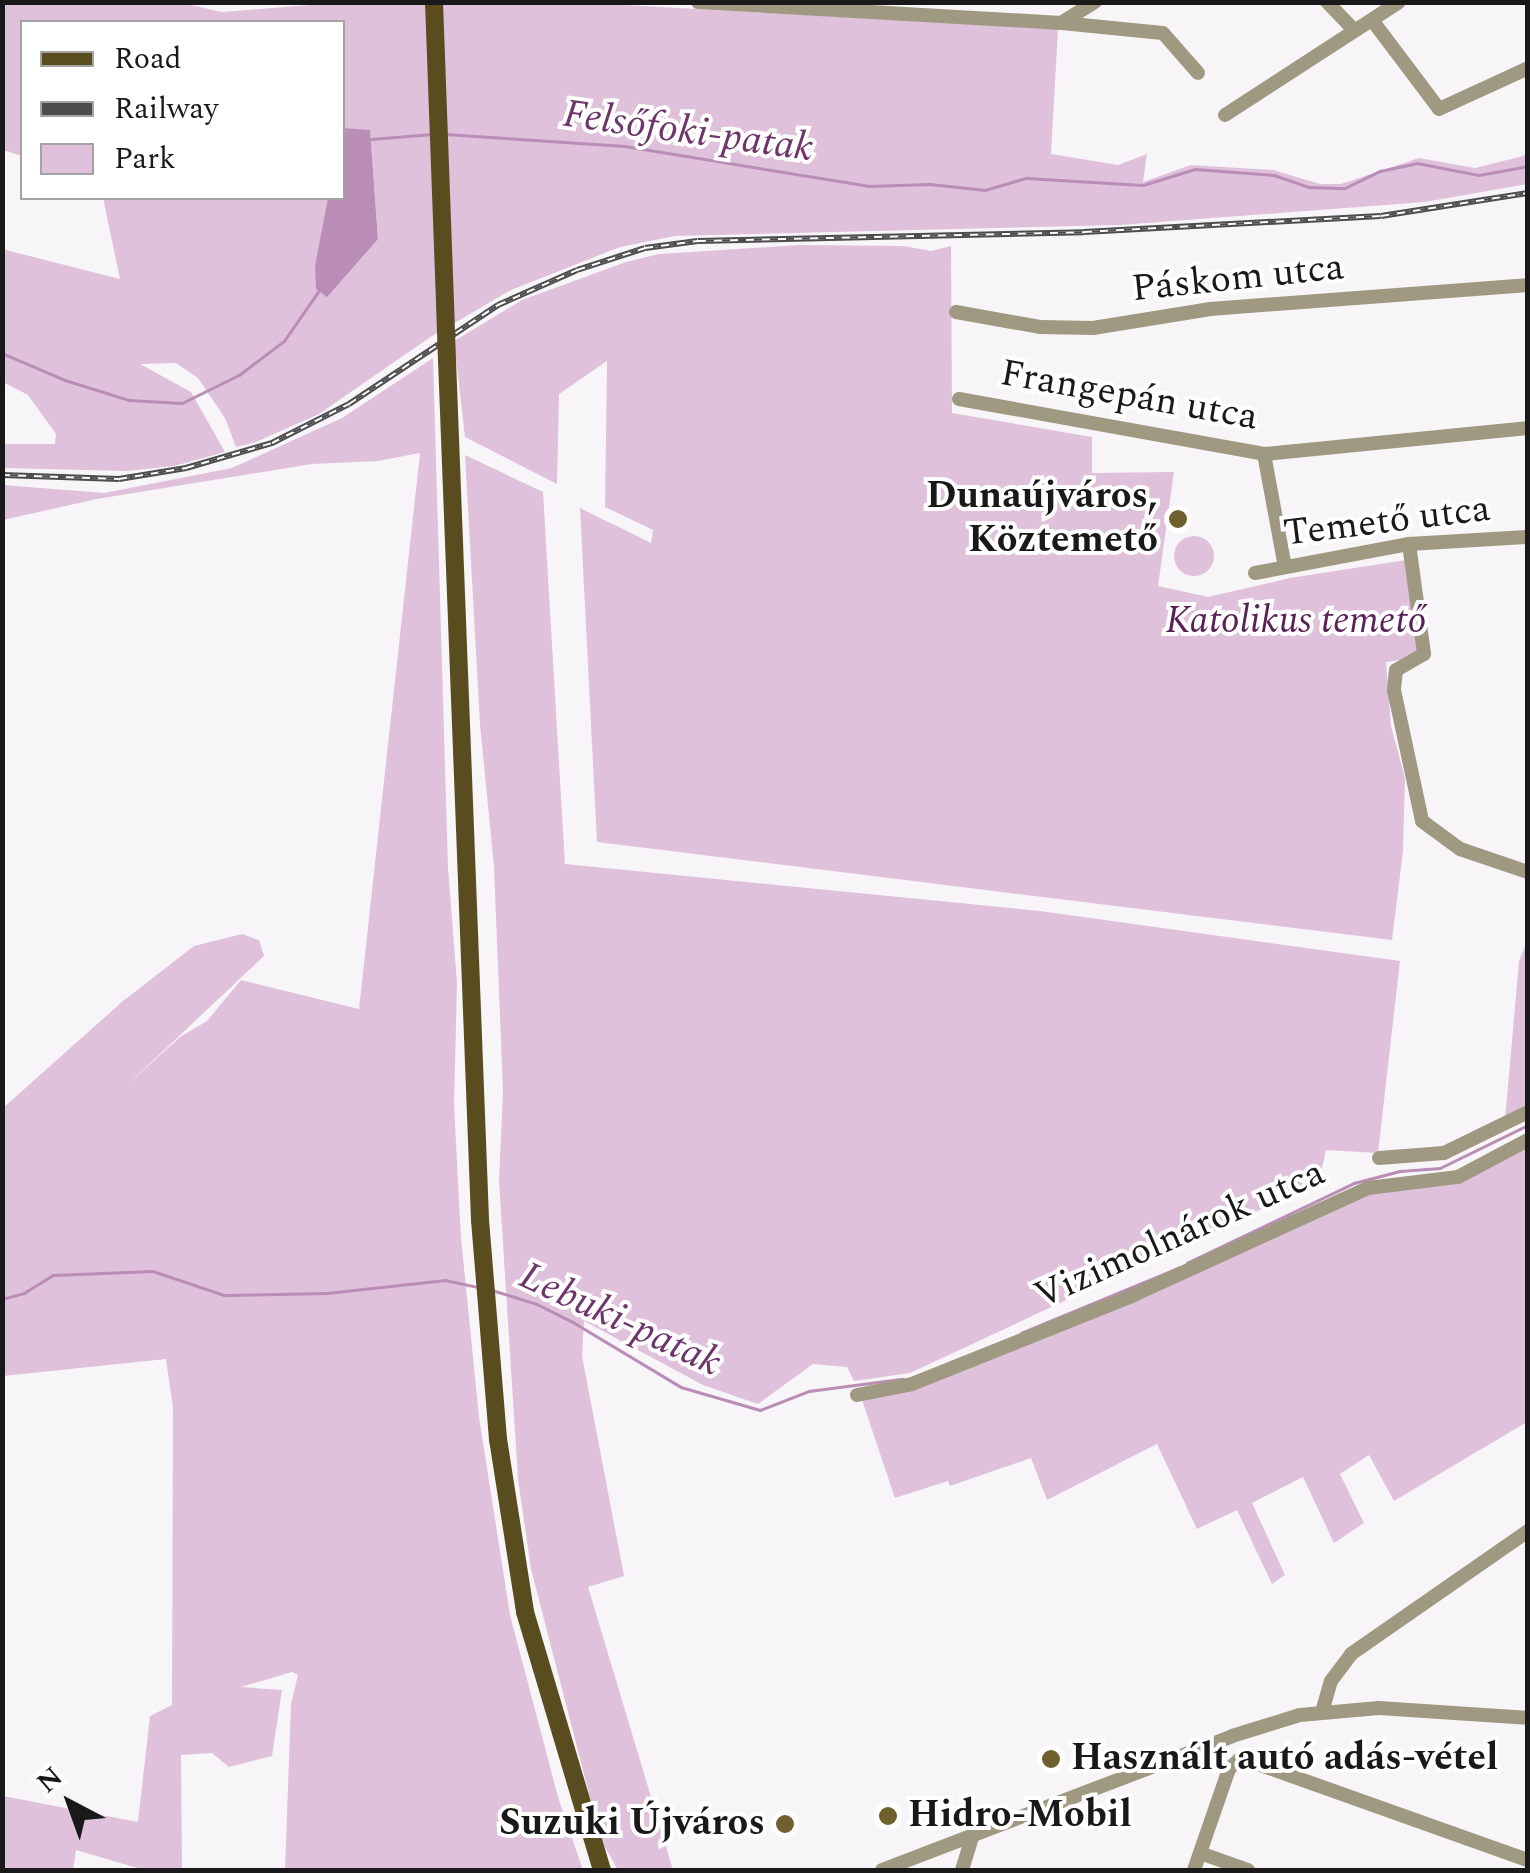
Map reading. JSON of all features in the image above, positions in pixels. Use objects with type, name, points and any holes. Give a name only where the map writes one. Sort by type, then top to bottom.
[{"type":"main road","points":[[434,2],[485,1286],[498,1439],[524,1612],[601,1868]]},
{"type":"street","points":[[698,2],[890,8],[1163,33],[1198,73]]},
{"type":"street","points":[[1061,23],[1096,2]]},
{"type":"street","points":[[1327,2],[1354,30]]},
{"type":"street","points":[[1225,115],[1399,2]]},
{"type":"street","points":[[1372,20],[1439,109],[1528,68]]},
{"type":"street","name":"Páskom utca","points":[[956,312],[1040,327],[1093,328],[1210,309],[1528,285]]},
{"type":"street","name":"Frangepán utca","points":[[958,399],[1264,454],[1528,428]]},
{"type":"street","points":[[1264,454],[1284,567]]},
{"type":"street","name":"Temető utca","points":[[1254,573],[1409,544],[1528,537]]},
{"type":"street","points":[[1409,544],[1424,654],[1396,670],[1394,690],[1422,821],[1460,850],[1528,872]]},
{"type":"street","points":[[1379,1158],[1444,1153],[1528,1112]]},
{"type":"street","name":"Vizimolnárok utca","points":[[857,1395],[912,1384],[1134,1295],[1368,1188],[1458,1177],[1528,1140]]},
{"type":"street","points":[[1322,1712],[1331,1681],[1351,1654],[1528,1531]]},
{"type":"street","points":[[882,1870],[1232,1736],[1322,1712],[1408,1708],[1528,1718]]},
{"type":"street","points":[[1194,1870],[1234,1760],[1246,1759],[1528,1860]]},
{"type":"street","points":[[962,1870],[972,1838]]},
{"type":"street","points":[[1200,1853],[1248,1870]]},
{"type":"green space","points":[[177,2],[222,12],[348,2],[570,2],[1058,29],[1051,154],[1118,165],[1147,154],[1143,182],[1191,165],[1273,170],[1320,184],[1341,184],[1419,158],[1475,168],[1527,155],[1527,184],[1425,202],[1120,225],[675,236],[620,247],[511,290],[429,338],[319,414],[256,442],[236,447],[225,418],[198,378],[176,363],[140,364],[191,392],[225,452],[174,466],[126,471],[3,468],[3,444],[55,444],[56,434],[28,395],[3,382],[2,249],[120,279],[103,200],[328,200],[320,260],[378,239],[370,131],[345,128],[345,20],[20,20],[20,155],[3,150],[3,3]]},
{"type":"green space","name":"Katolikus temető","points":[[800,245],[904,246],[931,251],[951,246],[952,413],[1092,437],[1092,473],[1174,472],[1158,586],[1208,597],[1290,578],[1406,560],[1420,644],[1414,658],[1386,662],[1391,726],[1405,778],[1403,851],[1392,940],[597,842],[580,508],[651,543],[653,530],[605,507],[607,361],[559,394],[557,484],[465,437],[454,341],[522,300],[626,262],[659,254]]},
{"type":"green space","points":[[433,358],[448,868],[457,983],[454,1105],[461,1238],[479,1417],[510,1615],[558,1797],[583,1870],[285,1870],[291,1704],[298,1675],[292,1672],[241,1687],[282,1690],[272,1756],[229,1767],[212,1753],[181,1755],[182,1870],[144,1870],[76,1850],[73,1870],[3,1870],[3,1796],[138,1822],[150,1716],[172,1705],[173,1408],[166,1359],[3,1376],[3,1108],[123,1001],[194,946],[242,934],[259,940],[264,956],[124,1088],[180,1037],[207,1021],[241,980],[359,1009],[420,453],[378,461],[312,464],[97,499],[3,520],[3,485],[104,493],[232,468],[342,418]]},
{"type":"green space","points":[[465,455],[543,492],[565,864],[1040,911],[1400,961],[1378,1153],[1326,1150],[1320,1177],[1311,1186],[910,1373],[854,1381],[847,1367],[813,1364],[758,1404],[703,1385],[584,1321],[582,1356],[624,1576],[588,1587],[673,1870],[618,1870],[601,1840],[531,1569],[518,1479],[499,1181],[503,1091],[494,867],[480,724]]},
{"type":"green space","points":[[1194,536],[1208,542],[1214,556],[1208,570],[1194,576],[1180,570],[1174,556],[1180,542]]},
{"type":"green space","points":[[1525,946],[1527,1108],[1505,1120],[1519,961]]},
{"type":"green space","points":[[1527,1143],[1527,1422],[1394,1501],[1369,1455],[1340,1474],[1364,1523],[1334,1543],[1303,1477],[1252,1503],[1285,1575],[1272,1584],[1237,1510],[1197,1529],[1157,1444],[1047,1500],[1031,1458],[950,1486],[948,1481],[895,1498],[862,1400],[1356,1196],[1443,1184]]},
{"type":"shaded area","points":[[345,128],[370,130],[378,239],[327,297],[316,289],[315,266],[328,200],[345,200]]},
{"type":"waterway","name":"Felsőfoki-patak","points":[[371,139],[432,134]]},
{"type":"waterway","name":"Felsőfoki-patak","points":[[445,134],[625,146],[868,186],[930,184],[985,190],[1026,178],[1143,185],[1195,169],[1274,175],[1309,187],[1345,188],[1380,171],[1417,163],[1479,175],[1528,166]]},
{"type":"waterway","name":"Felsőfoki-patak","points":[[2,353],[65,380],[129,400],[182,403],[239,375],[284,341],[318,292]]},
{"type":"waterway","name":"Lebuki-patak","points":[[1187,1263],[1354,1183],[1400,1171],[1440,1168],[1528,1125]]},
{"type":"waterway","name":"Lebuki-patak","points":[[1021,1333],[1180,1267]]},
{"type":"waterway","name":"Lebuki-patak","points":[[2,1299],[24,1293],[53,1275],[153,1271],[224,1295],[327,1293],[445,1280],[479,1287]]},
{"type":"waterway","name":"Lebuki-patak","points":[[492,1290],[537,1304],[573,1322],[681,1387],[760,1410],[809,1391],[902,1379]]},
{"type":"railway","points":[[2,475],[119,479],[186,468],[272,443],[349,404],[498,305],[577,270],[645,248],[698,241],[1084,232],[1381,216],[1528,193]]},
{"type":"place","name":"Dunaújváros, Köztemető","points":[[1178,519]]},
{"type":"place","name":"Használt autó adás-vétel","points":[[1051,1759]]},
{"type":"place","name":"Hidro-Mobil","points":[[888,1816]]},
{"type":"place","name":"Suzuki Újváros","points":[[785,1824]]}]
